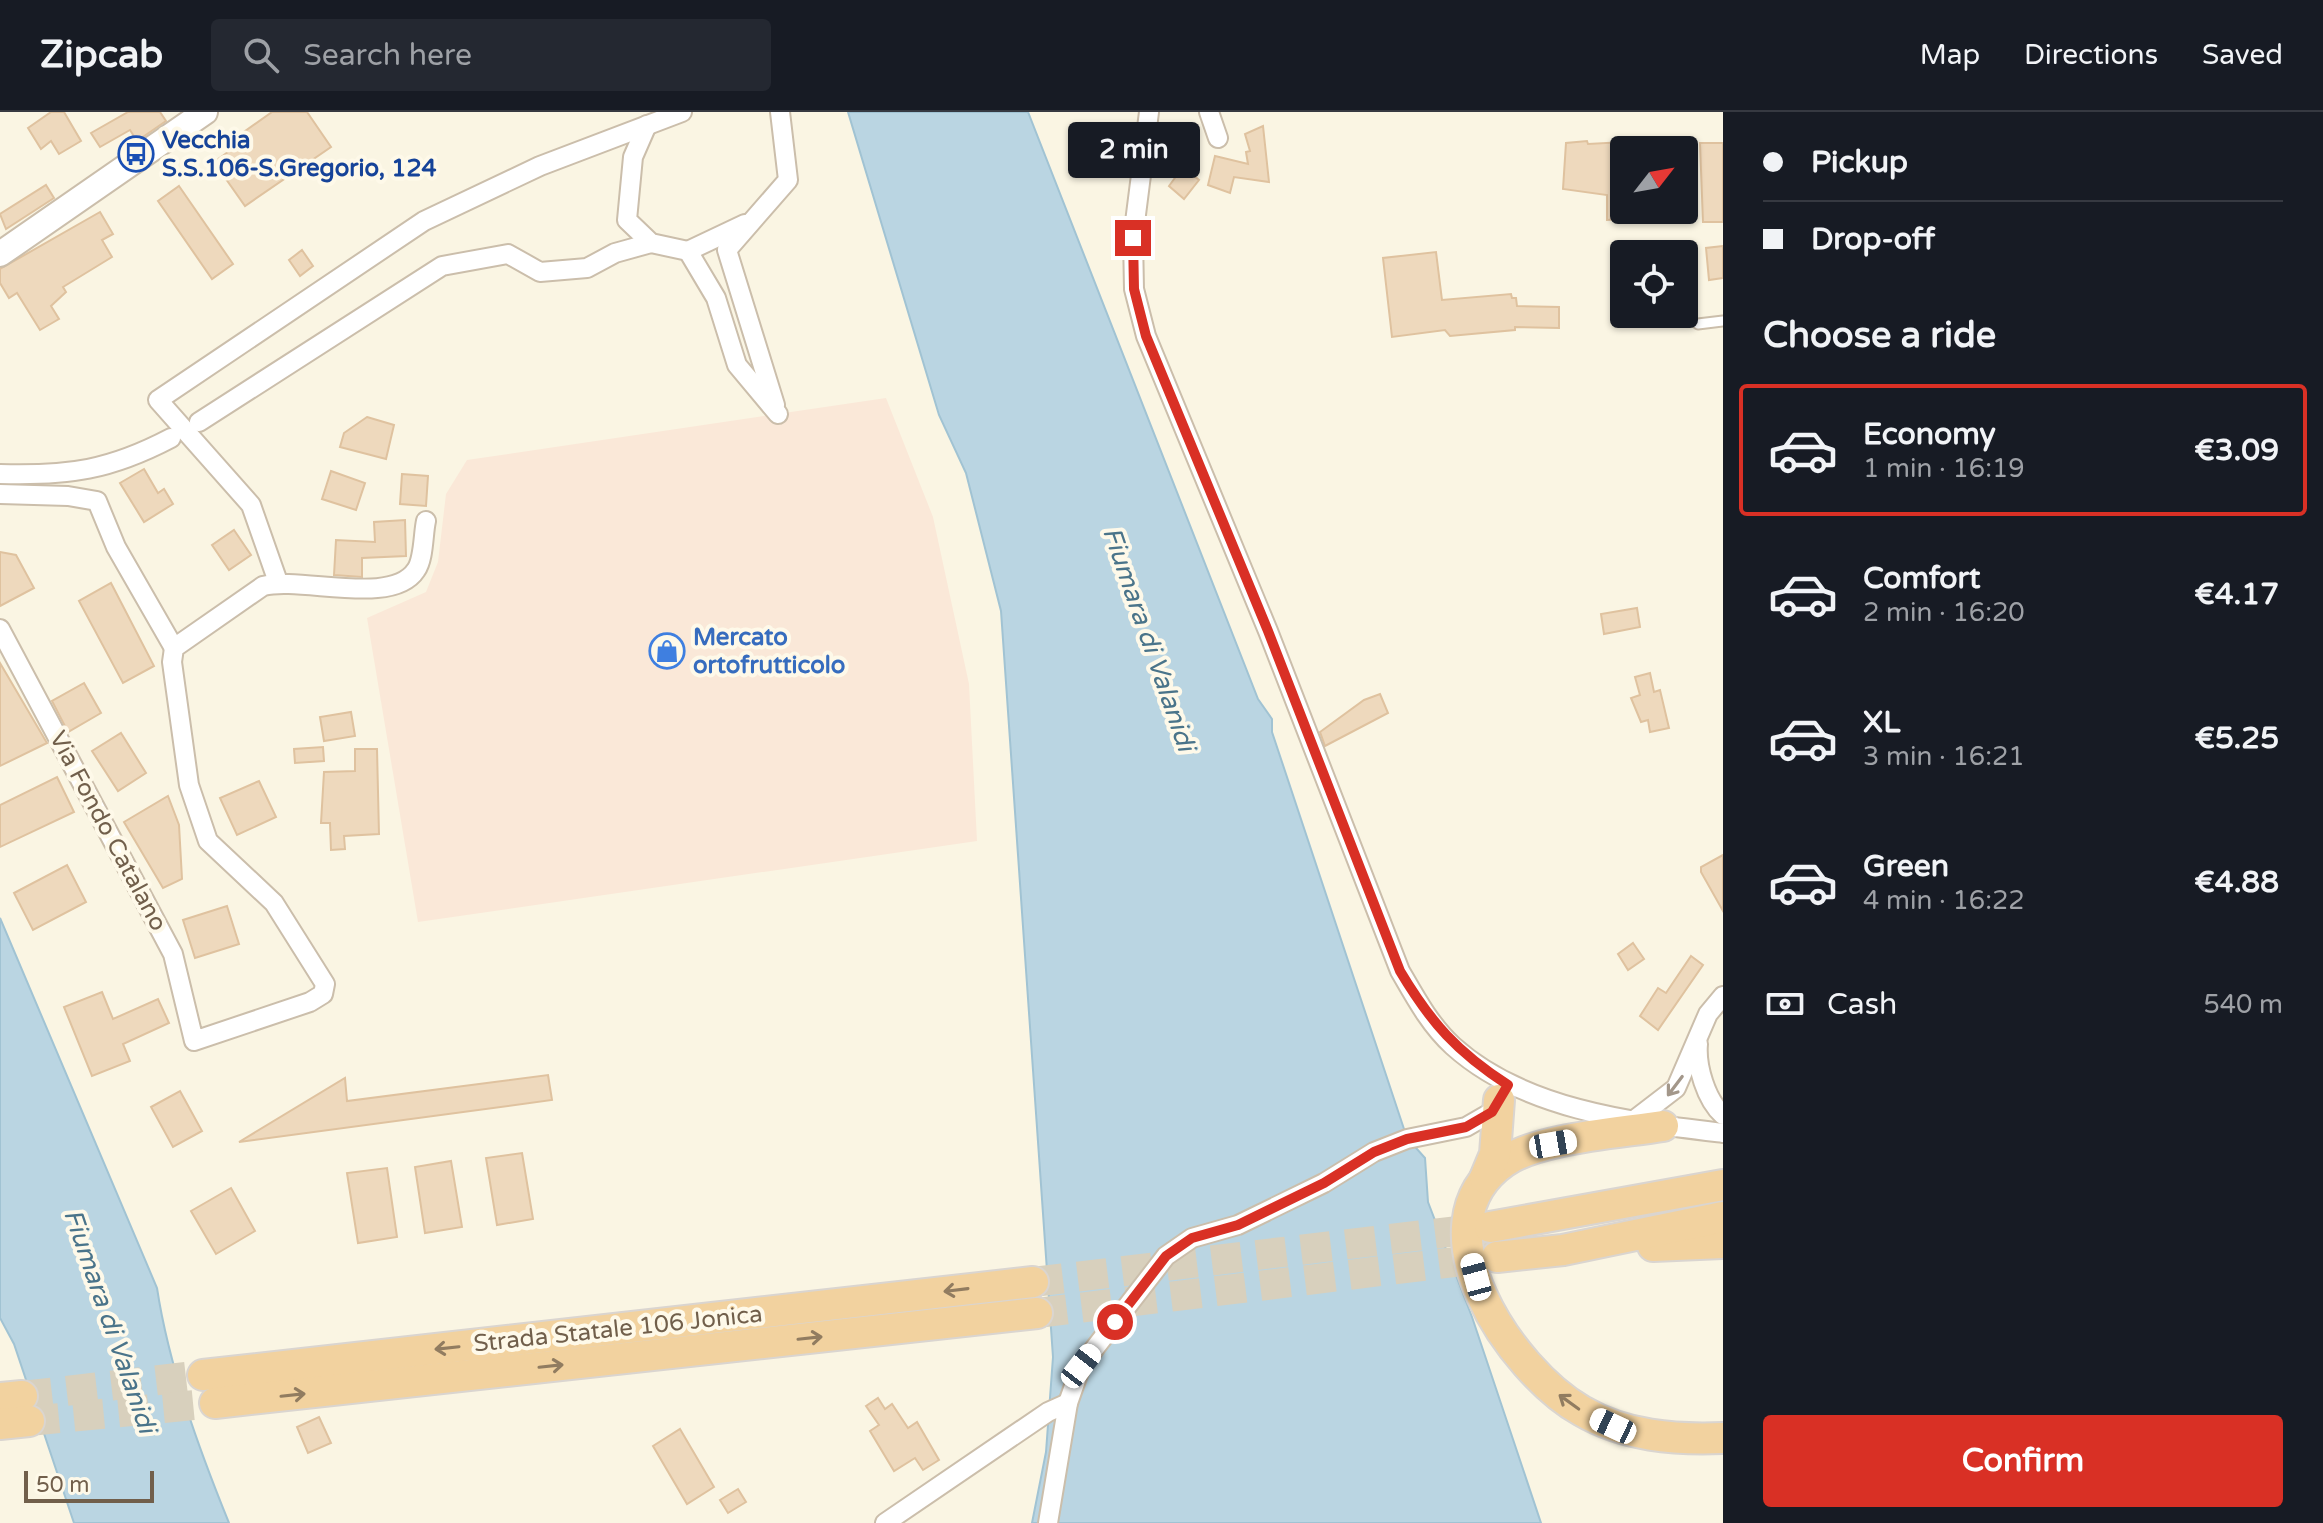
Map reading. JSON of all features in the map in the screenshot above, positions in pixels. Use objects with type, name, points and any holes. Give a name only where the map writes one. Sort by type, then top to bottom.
[{"type":"highway","points":[[1504,1092],[1495,1154],[1472,1198],[1467,1218],[1468,1246],[1476,1277],[1491,1315],[1511,1348],[1542,1383],[1580,1411],[1613,1426],[1649,1435],[1723,1438]]},
{"type":"highway","points":[[1484,1180],[1502,1163],[1526,1149],[1648,1123]]},
{"type":"highway","points":[[1548,1219],[1723,1173]]},
{"type":"highway","points":[[1490,1227],[1548,1219],[1723,1185]]},
{"type":"highway","points":[[1563,1250],[1723,1217]]},
{"type":"highway","points":[[1497,1257],[1563,1250],[1723,1243]]},
{"type":"highway","name":"Strada Statale 106 Jonica","points":[[203,1375],[1033,1282]]},
{"type":"highway","name":"Strada Statale 106 Jonica","points":[[215,1403],[1037,1313]]},
{"type":"street","points":[[0,254],[205,112]]},
{"type":"street","points":[[278,582],[251,505],[158,400],[424,221],[540,166],[682,112]]},
{"type":"street","points":[[688,251],[716,298],[737,365],[778,414],[727,250],[747,223],[788,180],[780,112]]},
{"type":"street","points":[[1149,112],[1133,238],[1134,289],[1146,336],[1268,631],[1400,971],[1424,1011],[1452,1045],[1504,1092],[1648,1123],[1723,1133]]},
{"type":"street","points":[[1209,112],[1218,138]]},
{"type":"street","points":[[647,125],[633,157],[627,220],[651,243]]},
{"type":"street","points":[[199,422],[442,266],[508,254],[540,272],[587,268],[615,253],[651,243],[688,251],[747,223]]},
{"type":"street","points":[[0,474],[63,474],[128,461],[171,438]]},
{"type":"street","points":[[0,494],[68,496],[97,501],[116,547],[174,648],[263,586],[278,582],[364,590],[405,581],[418,569],[426,521]]},
{"type":"street","name":"Via Fondo Catalano","points":[[0,629],[173,954],[194,1041],[310,1002],[323,994],[325,984],[274,903],[208,841],[189,785],[172,662],[174,648]]},
{"type":"street","points":[[1648,1123],[1676,1088],[1708,1014],[1723,996]]},
{"type":"street","points":[[1699,1037],[1700,1071],[1715,1109],[1723,1115]]},
{"type":"street","points":[[1048,1523],[1068,1403],[1081,1366],[1166,1256],[1192,1238],[1238,1225],[1324,1183],[1374,1152],[1407,1139],[1466,1127],[1492,1112],[1504,1092]]},
{"type":"street","points":[[885,1523],[1048,1412],[1068,1403]]},
{"type":"lane","points":[[1698,324],[1723,321]]},
{"type":"shaded area","name":"Mercato ortofrutticolo","points":[[886,398],[933,517],[969,684],[977,841],[418,922],[367,618],[426,592],[438,562],[446,494],[467,460]]},
{"type":"water","name":"Fiumara di Valanidi","points":[[848,112],[1028,112],[1258,699],[1272,719],[1272,732],[1407,1138],[1425,1158],[1428,1202],[1472,1317],[1541,1523],[1032,1523],[1046,1452],[1053,1357],[1001,611],[966,473],[939,415]]},
{"type":"water","name":"Fiumara di Valanidi","points":[[0,918],[157,1288],[169,1348],[186,1407],[229,1523],[74,1523],[14,1344],[0,1318]]},
{"type":"building","points":[[51,112],[64,112],[81,141],[59,154],[51,141],[41,149],[28,128]]},
{"type":"building","points":[[128,112],[160,112],[166,121],[137,141],[130,130],[100,147],[91,133]]},
{"type":"building","points":[[272,112],[307,112],[331,147],[245,206],[214,162],[228,152],[224,146]]},
{"type":"building","points":[[1263,126],[1269,182],[1234,177],[1230,193],[1208,185],[1215,156],[1248,164],[1246,152],[1250,151],[1245,134]]},
{"type":"building","points":[[1566,143],[1610,143],[1610,220],[1607,220],[1607,195],[1563,189]]},
{"type":"building","points":[[1700,143],[1723,143],[1723,222],[1703,222]]},
{"type":"building","points":[[1183,167],[1199,180],[1184,199],[1169,186]]},
{"type":"building","points":[[46,185],[54,198],[6,229],[0,214]]},
{"type":"building","points":[[179,186],[233,264],[212,279],[158,201]]},
{"type":"building","points":[[100,212],[113,234],[102,240],[112,257],[63,287],[66,292],[51,306],[59,319],[40,330],[17,293],[9,298],[0,283],[0,269]]},
{"type":"building","points":[[1723,246],[1723,278],[1709,280],[1706,248]]},
{"type":"building","points":[[302,250],[313,266],[300,276],[289,260]]},
{"type":"building","points":[[1436,252],[1442,300],[1511,294],[1512,298],[1516,298],[1517,306],[1559,307],[1559,328],[1515,327],[1515,330],[1450,336],[1445,330],[1392,337],[1383,258]]},
{"type":"building","points":[[367,417],[394,425],[386,459],[340,447],[344,433]]},
{"type":"building","points":[[144,469],[158,493],[164,489],[173,504],[144,522],[120,483]]},
{"type":"building","points":[[331,471],[365,483],[356,510],[322,499]]},
{"type":"building","points":[[402,474],[428,476],[426,506],[400,504]]},
{"type":"building","points":[[405,520],[406,556],[362,558],[362,577],[334,575],[336,540],[375,542],[374,522]]},
{"type":"building","points":[[234,530],[251,555],[229,570],[212,545]]},
{"type":"building","points":[[0,552],[16,555],[34,588],[0,606]]},
{"type":"building","points":[[111,583],[154,666],[123,683],[79,601]]},
{"type":"building","points":[[1637,608],[1640,627],[1604,634],[1601,614]]},
{"type":"building","points":[[0,663],[47,743],[0,766]]},
{"type":"building","points":[[1650,673],[1654,692],[1660,690],[1669,728],[1650,732],[1648,720],[1641,722],[1631,698],[1640,695],[1635,677]]},
{"type":"building","points":[[84,683],[101,713],[68,732],[52,701]]},
{"type":"building","points":[[1380,694],[1388,713],[1325,746],[1320,732],[1364,700]]},
{"type":"building","points":[[351,712],[355,736],[324,741],[320,717]]},
{"type":"building","points":[[121,733],[146,773],[118,791],[92,751]]},
{"type":"building","points":[[323,747],[324,761],[295,763],[294,749]]},
{"type":"building","points":[[355,749],[377,749],[379,834],[344,836],[345,849],[331,850],[330,823],[321,823],[324,772],[355,771]]},
{"type":"building","points":[[57,777],[74,812],[0,847],[0,805]]},
{"type":"building","points":[[259,781],[276,817],[237,835],[220,798]]},
{"type":"building","points":[[168,796],[179,825],[182,879],[163,888],[124,822]]},
{"type":"building","points":[[1723,855],[1723,911],[1701,867]]},
{"type":"building","points":[[67,865],[86,902],[33,930],[14,893]]},
{"type":"building","points":[[227,906],[239,944],[195,958],[183,920]]},
{"type":"building","points":[[1633,943],[1644,959],[1628,970],[1618,954]]},
{"type":"building","points":[[1691,956],[1703,965],[1658,1030],[1640,1016],[1658,988],[1666,993]]},
{"type":"building","points":[[102,992],[113,1019],[158,999],[169,1023],[123,1044],[130,1061],[92,1076],[64,1007]]},
{"type":"building","points":[[548,1075],[552,1100],[239,1142],[345,1078],[347,1101]]},
{"type":"building","points":[[180,1091],[202,1131],[173,1147],[151,1107]]},
{"type":"building","points":[[522,1153],[533,1219],[497,1225],[486,1158]]},
{"type":"building","points":[[451,1161],[462,1227],[425,1233],[415,1167]]},
{"type":"building","points":[[387,1168],[397,1237],[358,1243],[347,1173]]},
{"type":"building","points":[[231,1188],[255,1231],[216,1254],[191,1211]]},
{"type":"building","points":[[878,1398],[885,1409],[892,1404],[908,1428],[917,1422],[939,1460],[923,1470],[915,1458],[894,1471],[870,1431],[879,1425],[866,1406]]},
{"type":"building","points":[[319,1417],[331,1443],[308,1453],[297,1427]]},
{"type":"building","points":[[680,1429],[714,1487],[687,1504],[653,1446]]},
{"type":"building","points":[[738,1489],[746,1502],[728,1513],[720,1500]]},
{"type":"tunnel","points":[[1033,1282],[1490,1227]]},
{"type":"tunnel","points":[[1037,1313],[1496,1257]]},
{"type":"tunnel","points":[[22,1396],[203,1375]]},
{"type":"tunnel","points":[[29,1421],[215,1403]]},
{"type":"place","name":"Vecchia S.S.106-S.Gregorio, 124","points":[[136,154]]},
{"type":"place","name":"Mercato ortofrutticolo","points":[[667,651]]},
{"type":"route","points":[[1115,1322],[1166,1256],[1192,1238],[1238,1225],[1324,1183],[1374,1152],[1407,1139],[1466,1127],[1492,1112],[1508,1085],[1452,1045],[1424,1011],[1400,971],[1268,631],[1146,336],[1134,289],[1133,238]]}]
